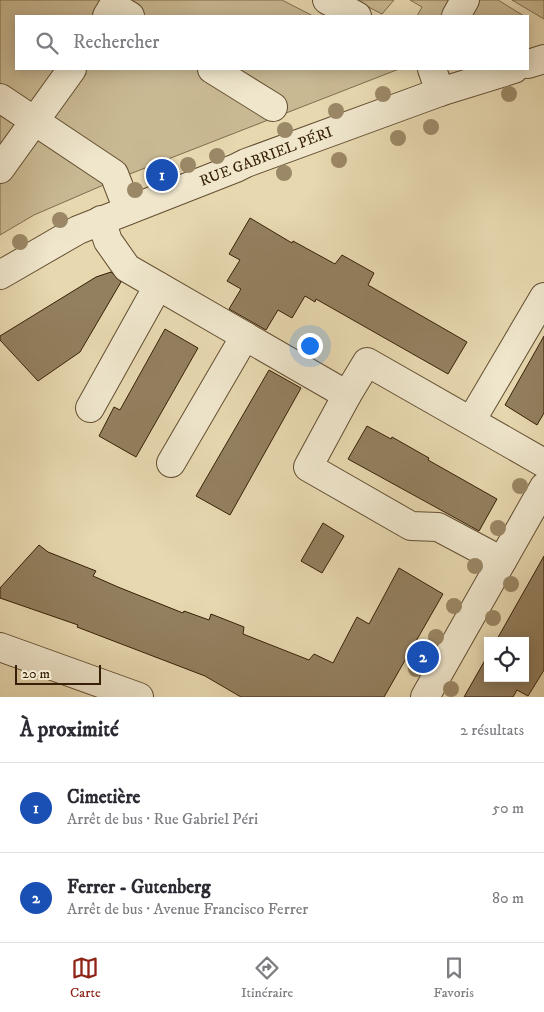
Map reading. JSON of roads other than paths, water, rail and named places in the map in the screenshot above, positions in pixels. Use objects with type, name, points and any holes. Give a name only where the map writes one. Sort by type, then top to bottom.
[{"type":"street","points":[[457,15],[465,0]]},
{"type":"street","points":[[529,64],[544,59]]},
{"type":"street","points":[[0,169],[71,70]]},
{"type":"street","points":[[214,70],[273,107]]},
{"type":"street","name":"RUE GABRIEL PÉRI","points":[[0,275],[78,230],[236,168],[436,80],[507,70]]},
{"type":"street","points":[[0,98],[114,174],[128,210]]},
{"type":"street","points":[[101,220],[108,241],[127,268],[347,395]]},
{"type":"street","points":[[90,408],[158,286]]},
{"type":"street","points":[[471,421],[544,296]]},
{"type":"street","points":[[172,462],[245,336]]},
{"type":"street","points":[[502,561],[438,527],[411,526],[308,467],[367,362],[544,463]]},
{"type":"street","points":[[424,697],[544,487]]},
{"type":"street","points":[[0,646],[139,697]]},
{"type":"place","name":"Cimetière","points":[[162,175]]},
{"type":"place","name":"Ferrer - Gutenberg","points":[[423,657]]}]
